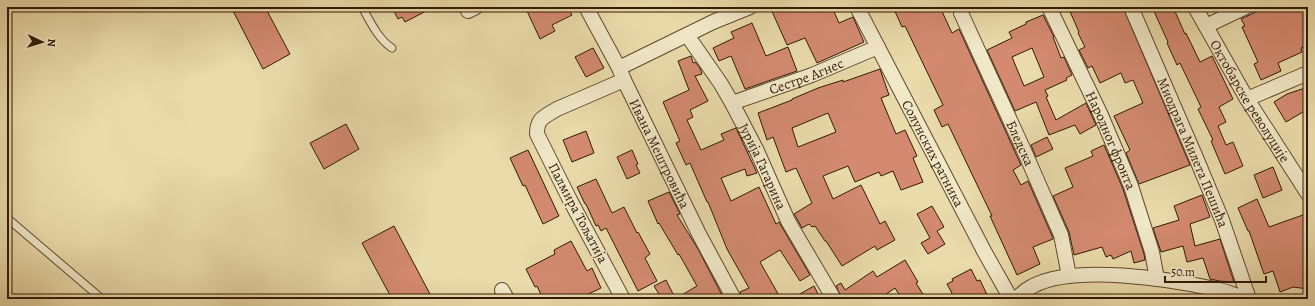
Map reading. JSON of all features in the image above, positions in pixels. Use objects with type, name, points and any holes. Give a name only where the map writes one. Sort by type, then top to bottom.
[{"type":"street","name":"Ивана Мештровића","points":[[586,7],[622,74],[699,234],[734,299]]},
{"type":"street","points":[[622,74],[687,35],[713,22],[750,7]]},
{"type":"street","name":"Солунских ратника","points":[[858,7],[984,251],[1011,299]]},
{"type":"street","name":"Народног фронта","points":[[1049,7],[1100,113],[1132,186],[1152,252],[1157,279]]},
{"type":"street","name":"Миодрага Милета Пешића","points":[[1131,7],[1220,214],[1248,299]]},
{"type":"street","name":"Октобарске револуције","points":[[1195,7],[1247,99],[1308,194]]},
{"type":"street","points":[[1206,26],[1246,7]]},
{"type":"street","name":"Бледска","points":[[961,13],[1026,155],[1061,236],[1069,276]]},
{"type":"street","name":"Јурија Гагарина","points":[[687,35],[732,103],[757,151],[788,221],[834,299]]},
{"type":"street","name":"Сестре Агнес","points":[[732,103],[812,75],[878,47]]},
{"type":"street","points":[[1247,99],[1308,72]]},
{"type":"street","name":"Палмира Тољатија","points":[[622,74],[557,109],[540,120],[537,125],[537,134],[570,200],[623,299]]},
{"type":"street","points":[[1016,299],[1023,292],[1034,285],[1050,280],[1069,276],[1093,275],[1157,279],[1216,289],[1248,299]]},
{"type":"lane","points":[[362,7],[380,37],[392,48]]},
{"type":"lane","points":[[7,218],[102,299]]},
{"type":"building","points":[[231,7],[265,7],[290,54],[263,69]]},
{"type":"building","points":[[392,7],[434,7],[405,22],[402,17],[398,19]]},
{"type":"building","points":[[535,7],[568,7],[572,15],[552,25],[555,31],[540,39],[527,11]]},
{"type":"building","points":[[770,7],[832,7],[839,23],[853,17],[864,42],[817,63],[805,38],[787,45]]},
{"type":"building","points":[[893,7],[940,7],[952,33],[959,29],[1021,165],[1013,170],[1021,185],[1028,181],[1053,238],[1033,247],[1040,264],[1017,275],[990,216],[992,216],[948,124],[942,127],[934,110],[943,105],[905,26],[902,27]]},
{"type":"building","points":[[1068,7],[1123,7],[1190,165],[1139,184],[1126,153],[1130,150],[1114,116],[1143,103],[1133,80],[1125,83],[1121,73],[1100,83],[1092,66],[1088,68],[1079,50],[1085,47]]},
{"type":"building","points":[[1152,7],[1173,7],[1200,62],[1212,56],[1233,99],[1219,107],[1226,122],[1218,126],[1226,145],[1233,142],[1243,166],[1225,174],[1211,141],[1213,140],[1198,109],[1201,107],[1180,63],[1177,65]]},
{"type":"building","points":[[1276,7],[1301,7],[1308,23],[1308,45],[1301,48],[1302,52],[1278,63],[1281,71],[1261,80],[1254,64],[1258,62],[1242,27],[1245,26],[1241,19],[1264,8],[1265,12]]},
{"type":"building","points":[[1043,15],[1054,37],[1061,58],[1064,57],[1072,75],[1066,78],[1067,80],[1045,90],[1048,96],[1046,97],[1056,120],[1086,103],[1096,125],[1080,134],[1075,125],[1049,135],[1036,102],[1015,111],[987,50],[1012,38],[1009,32],[1026,24],[1026,22]],"holes":[[[1032,48],[1044,77],[1024,86],[1012,57]]]},
{"type":"building","points":[[752,23],[766,56],[788,47],[797,71],[745,89],[731,56],[719,61],[713,48],[734,38],[731,32]]},
{"type":"building","points":[[593,48],[604,68],[586,77],[575,57]]},
{"type":"building","points":[[691,56],[693,63],[695,62],[700,68],[702,74],[695,76],[708,101],[690,110],[693,117],[687,120],[701,150],[724,140],[721,134],[736,128],[757,173],[747,176],[745,169],[721,178],[731,201],[759,187],[776,224],[779,222],[810,275],[800,281],[780,250],[760,262],[781,299],[742,299],[740,292],[749,288],[727,249],[690,163],[686,165],[676,143],[680,141],[663,102],[689,90],[678,61]]},
{"type":"building","points":[[880,69],[889,95],[881,98],[896,134],[905,130],[917,156],[913,158],[923,182],[901,190],[893,171],[881,176],[879,172],[855,182],[848,166],[823,176],[833,199],[861,185],[880,224],[885,221],[895,240],[877,250],[875,246],[842,266],[815,226],[812,227],[809,224],[802,228],[794,214],[812,203],[796,168],[786,172],[773,137],[767,140],[758,113],[818,88],[843,80],[843,82]],"holes":[[[828,113],[836,132],[798,147],[792,128]]]},
{"type":"building","points":[[1308,87],[1308,109],[1286,122],[1274,102],[1287,94]]},
{"type":"building","points":[[346,124],[359,149],[324,169],[310,143]]},
{"type":"building","points":[[586,131],[594,153],[572,162],[563,140]]},
{"type":"building","points":[[1047,137],[1053,149],[1036,157],[1031,145]]},
{"type":"building","points":[[1104,145],[1123,189],[1145,260],[1134,263],[1131,251],[1113,259],[1111,255],[1106,257],[1102,247],[1074,255],[1069,232],[1053,196],[1073,187],[1065,168],[1093,156],[1091,151]]},
{"type":"building","points":[[528,150],[559,216],[543,224],[525,185],[523,186],[510,158]]},
{"type":"building","points":[[632,150],[640,173],[627,179],[617,157]]},
{"type":"building","points":[[1273,167],[1282,190],[1263,198],[1254,175]]},
{"type":"building","points":[[596,179],[612,213],[624,207],[637,233],[638,232],[650,254],[645,258],[657,281],[638,291],[606,228],[601,231],[598,225],[596,226],[577,187]]},
{"type":"building","points":[[669,192],[680,214],[677,215],[698,249],[724,299],[675,299],[697,286],[679,254],[678,255],[659,223],[658,224],[648,201]]},
{"type":"building","points":[[1202,195],[1210,217],[1190,224],[1195,246],[1220,239],[1234,282],[1210,279],[1203,258],[1187,262],[1183,246],[1161,252],[1153,228],[1179,220],[1174,206]]},
{"type":"building","points":[[1257,199],[1269,227],[1303,215],[1308,230],[1308,289],[1293,287],[1280,292],[1273,271],[1264,274],[1249,231],[1238,208]]},
{"type":"building","points":[[932,206],[944,227],[937,231],[945,244],[928,254],[921,243],[930,238],[917,214]]},
{"type":"building","points":[[394,226],[431,296],[425,299],[392,299],[362,243]]},
{"type":"building","points":[[571,241],[587,271],[592,268],[601,288],[578,299],[543,299],[526,269],[555,254],[554,250]]},
{"type":"building","points":[[905,260],[918,282],[916,283],[926,299],[902,299],[895,288],[879,299],[842,299],[836,286],[841,283],[845,290],[873,271],[877,277]]},
{"type":"building","points":[[971,269],[977,281],[980,280],[989,299],[955,299],[947,284],[953,281],[952,279]]},
{"type":"building","points":[[666,280],[673,294],[662,299],[654,286]]},
{"type":"building","points":[[814,286],[819,296],[821,294],[824,299],[791,299]]}]
